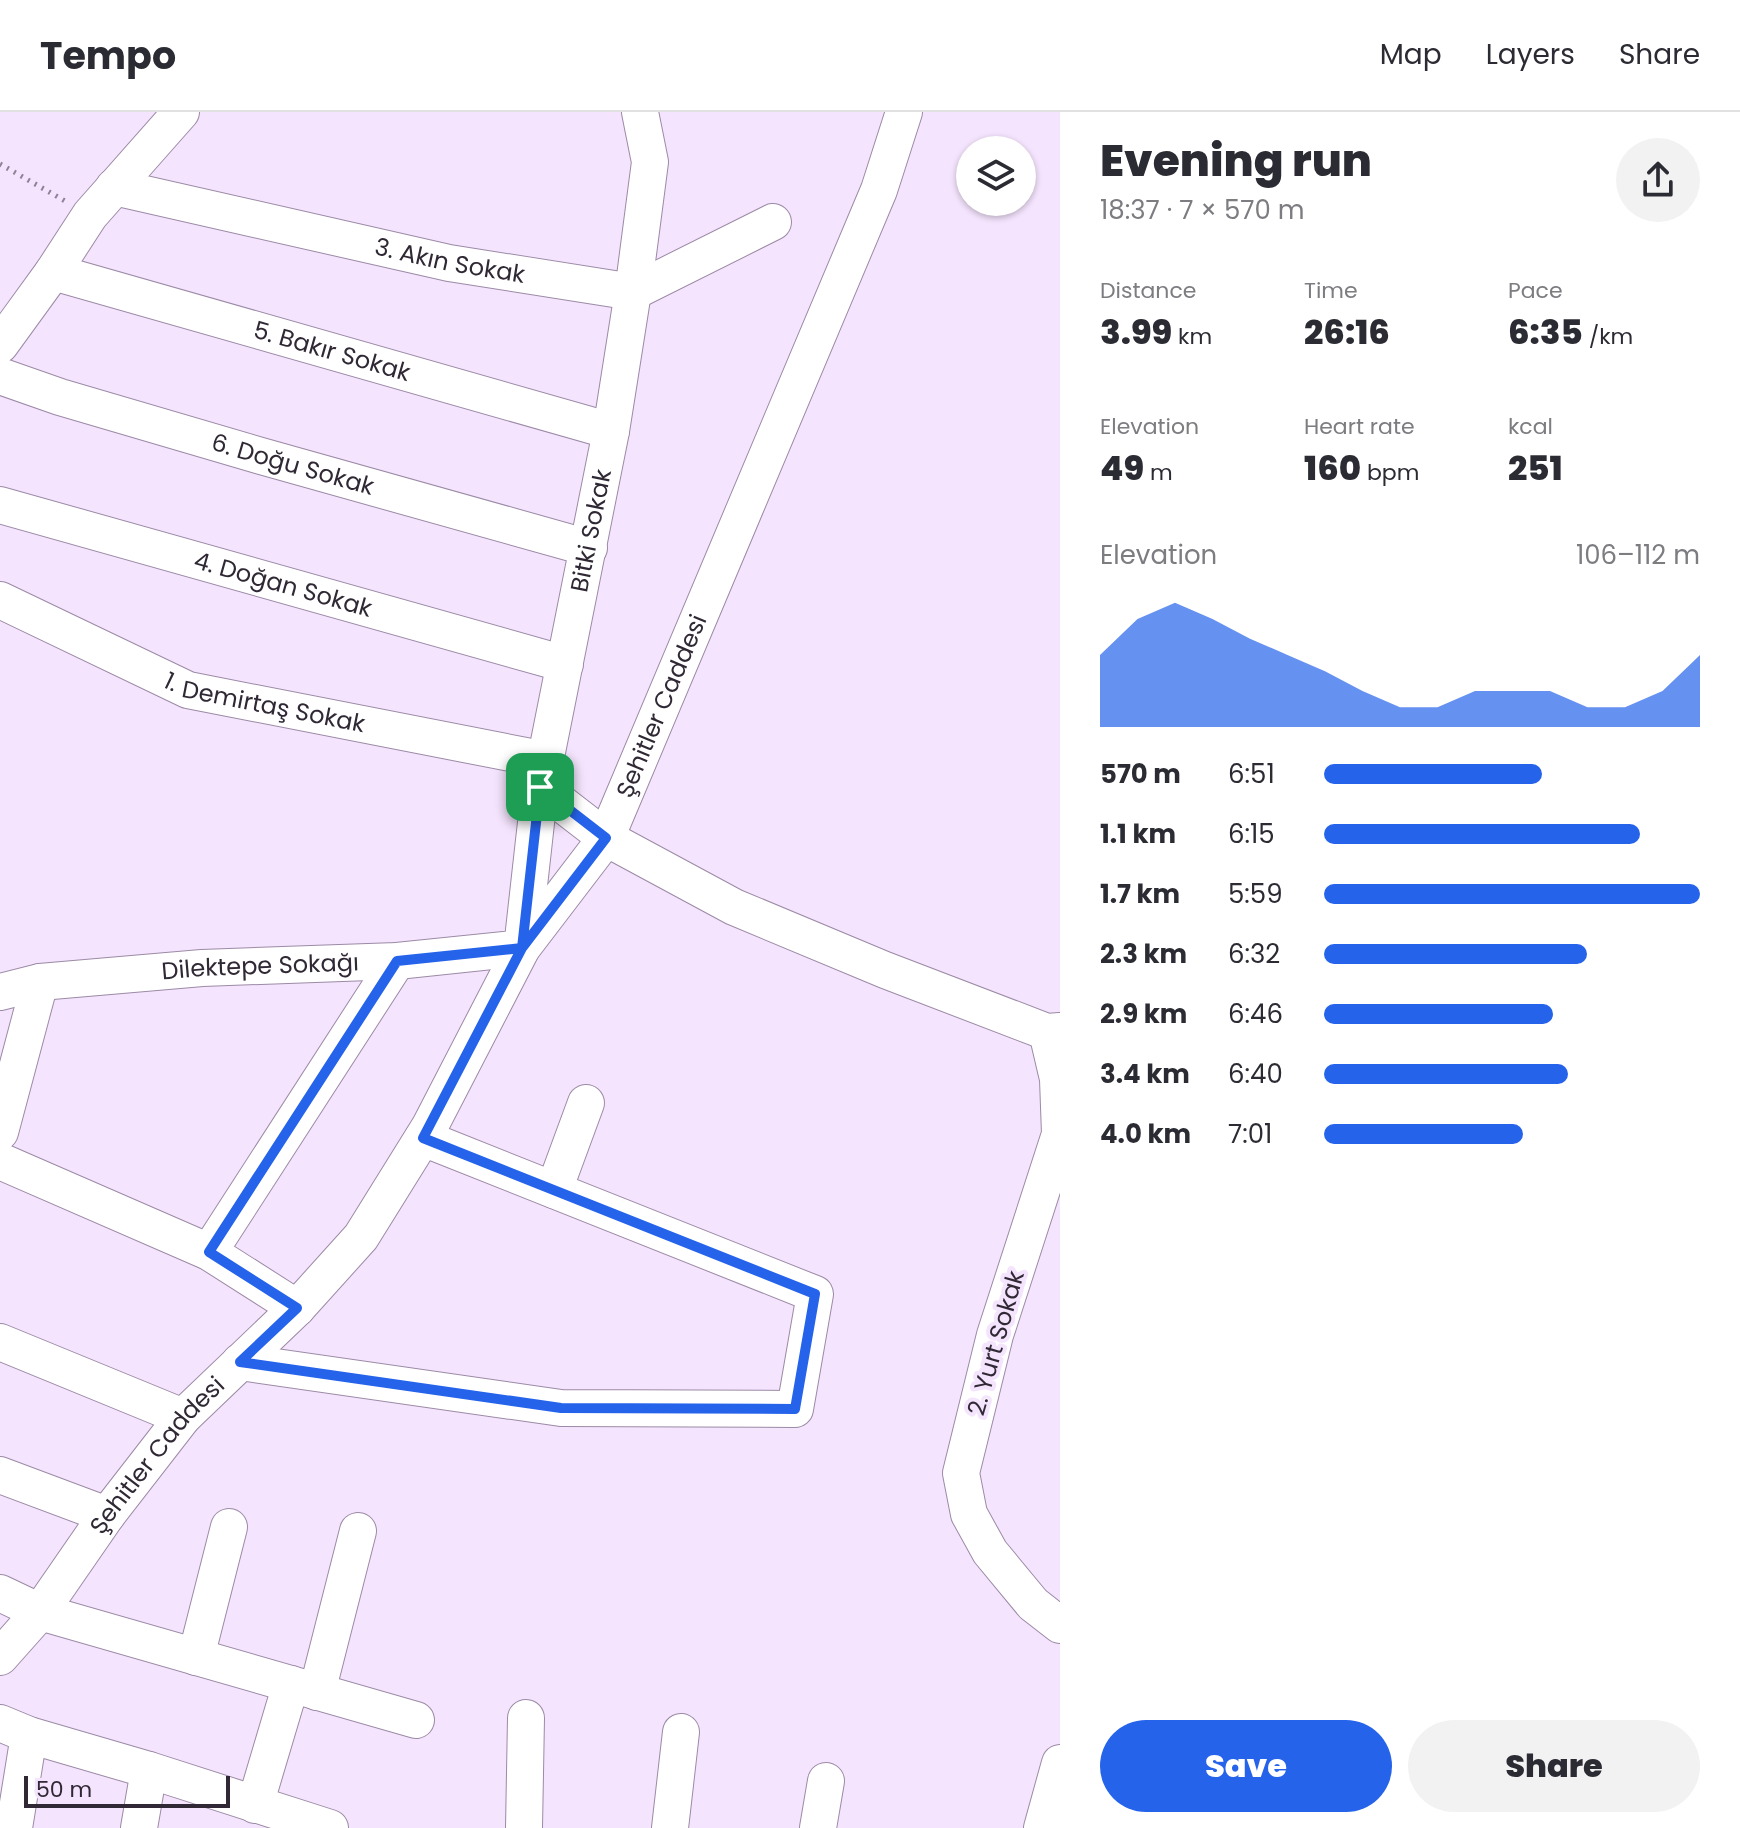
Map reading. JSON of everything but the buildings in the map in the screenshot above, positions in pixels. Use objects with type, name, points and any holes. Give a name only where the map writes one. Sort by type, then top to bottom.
[{"type":"street","points":[[0,345],[90,215],[181,112]]},
{"type":"street","name":"Bitki Sokak","points":[[522,948],[543,774],[611,431],[633,292],[650,162],[640,112]]},
{"type":"street","name":"Şehitler Caddesi","points":[[0,1657],[40,1612],[107,1515],[183,1417],[297,1308],[361,1237],[423,1138],[522,948],[606,838],[879,190],[904,112]]},
{"type":"street","name":"3. Akın Sokak","points":[[114,187],[449,263],[633,292]]},
{"type":"street","points":[[633,292],[773,222]]},
{"type":"street","name":"5. Bakır Sokak","points":[[53,272],[611,431]]},
{"type":"street","name":"6. Doğu Sokak","points":[[0,376],[175,431],[589,548]]},
{"type":"street","name":"4. Doğan Sokak","points":[[0,505],[565,664]]},
{"type":"street","name":"1. Demirtaş Sokak","points":[[0,600],[188,690],[543,774]]},
{"type":"street","points":[[543,774],[606,838],[734,907],[885,970],[1054,1032]]},
{"type":"street","name":"Dilektepe Sokağı","points":[[0,992],[40,982],[202,968],[397,961],[522,948]]},
{"type":"street","points":[[209,1252],[397,961]]},
{"type":"street","points":[[0,1132],[40,982]]},
{"type":"street","name":"2. Yurt Sokak","points":[[1054,1032],[1060,1134],[995,1335],[961,1473],[969,1514],[990,1552],[1033,1604],[1060,1625]]},
{"type":"street","points":[[554,1190],[586,1103]]},
{"type":"street","points":[[240,1362],[561,1408],[795,1409],[815,1294],[423,1138]]},
{"type":"street","points":[[0,1161],[209,1252],[297,1308]]},
{"type":"street","points":[[0,1342],[183,1417]]},
{"type":"street","points":[[0,1475],[107,1515]]},
{"type":"street","points":[[196,1657],[229,1527]]},
{"type":"street","points":[[255,1805],[304,1688],[358,1531]]},
{"type":"street","points":[[0,1593],[40,1612],[416,1720]]},
{"type":"street","points":[[524,1828],[526,1718]]},
{"type":"street","points":[[14,1828],[14,1729],[255,1805],[292,1822],[330,1828]]},
{"type":"street","points":[[670,1828],[681,1732]]},
{"type":"street","points":[[1042,1828],[1060,1763]]},
{"type":"street","points":[[139,1828],[149,1770]]},
{"type":"street","points":[[818,1828],[826,1781]]},
{"type":"path","points":[[0,164],[90,215]]},
{"type":"route","points":[[540,787],[522,948],[397,961],[209,1252],[297,1308],[240,1362],[561,1408],[795,1409],[815,1294],[423,1138],[522,948],[606,838],[540,787]]}]
